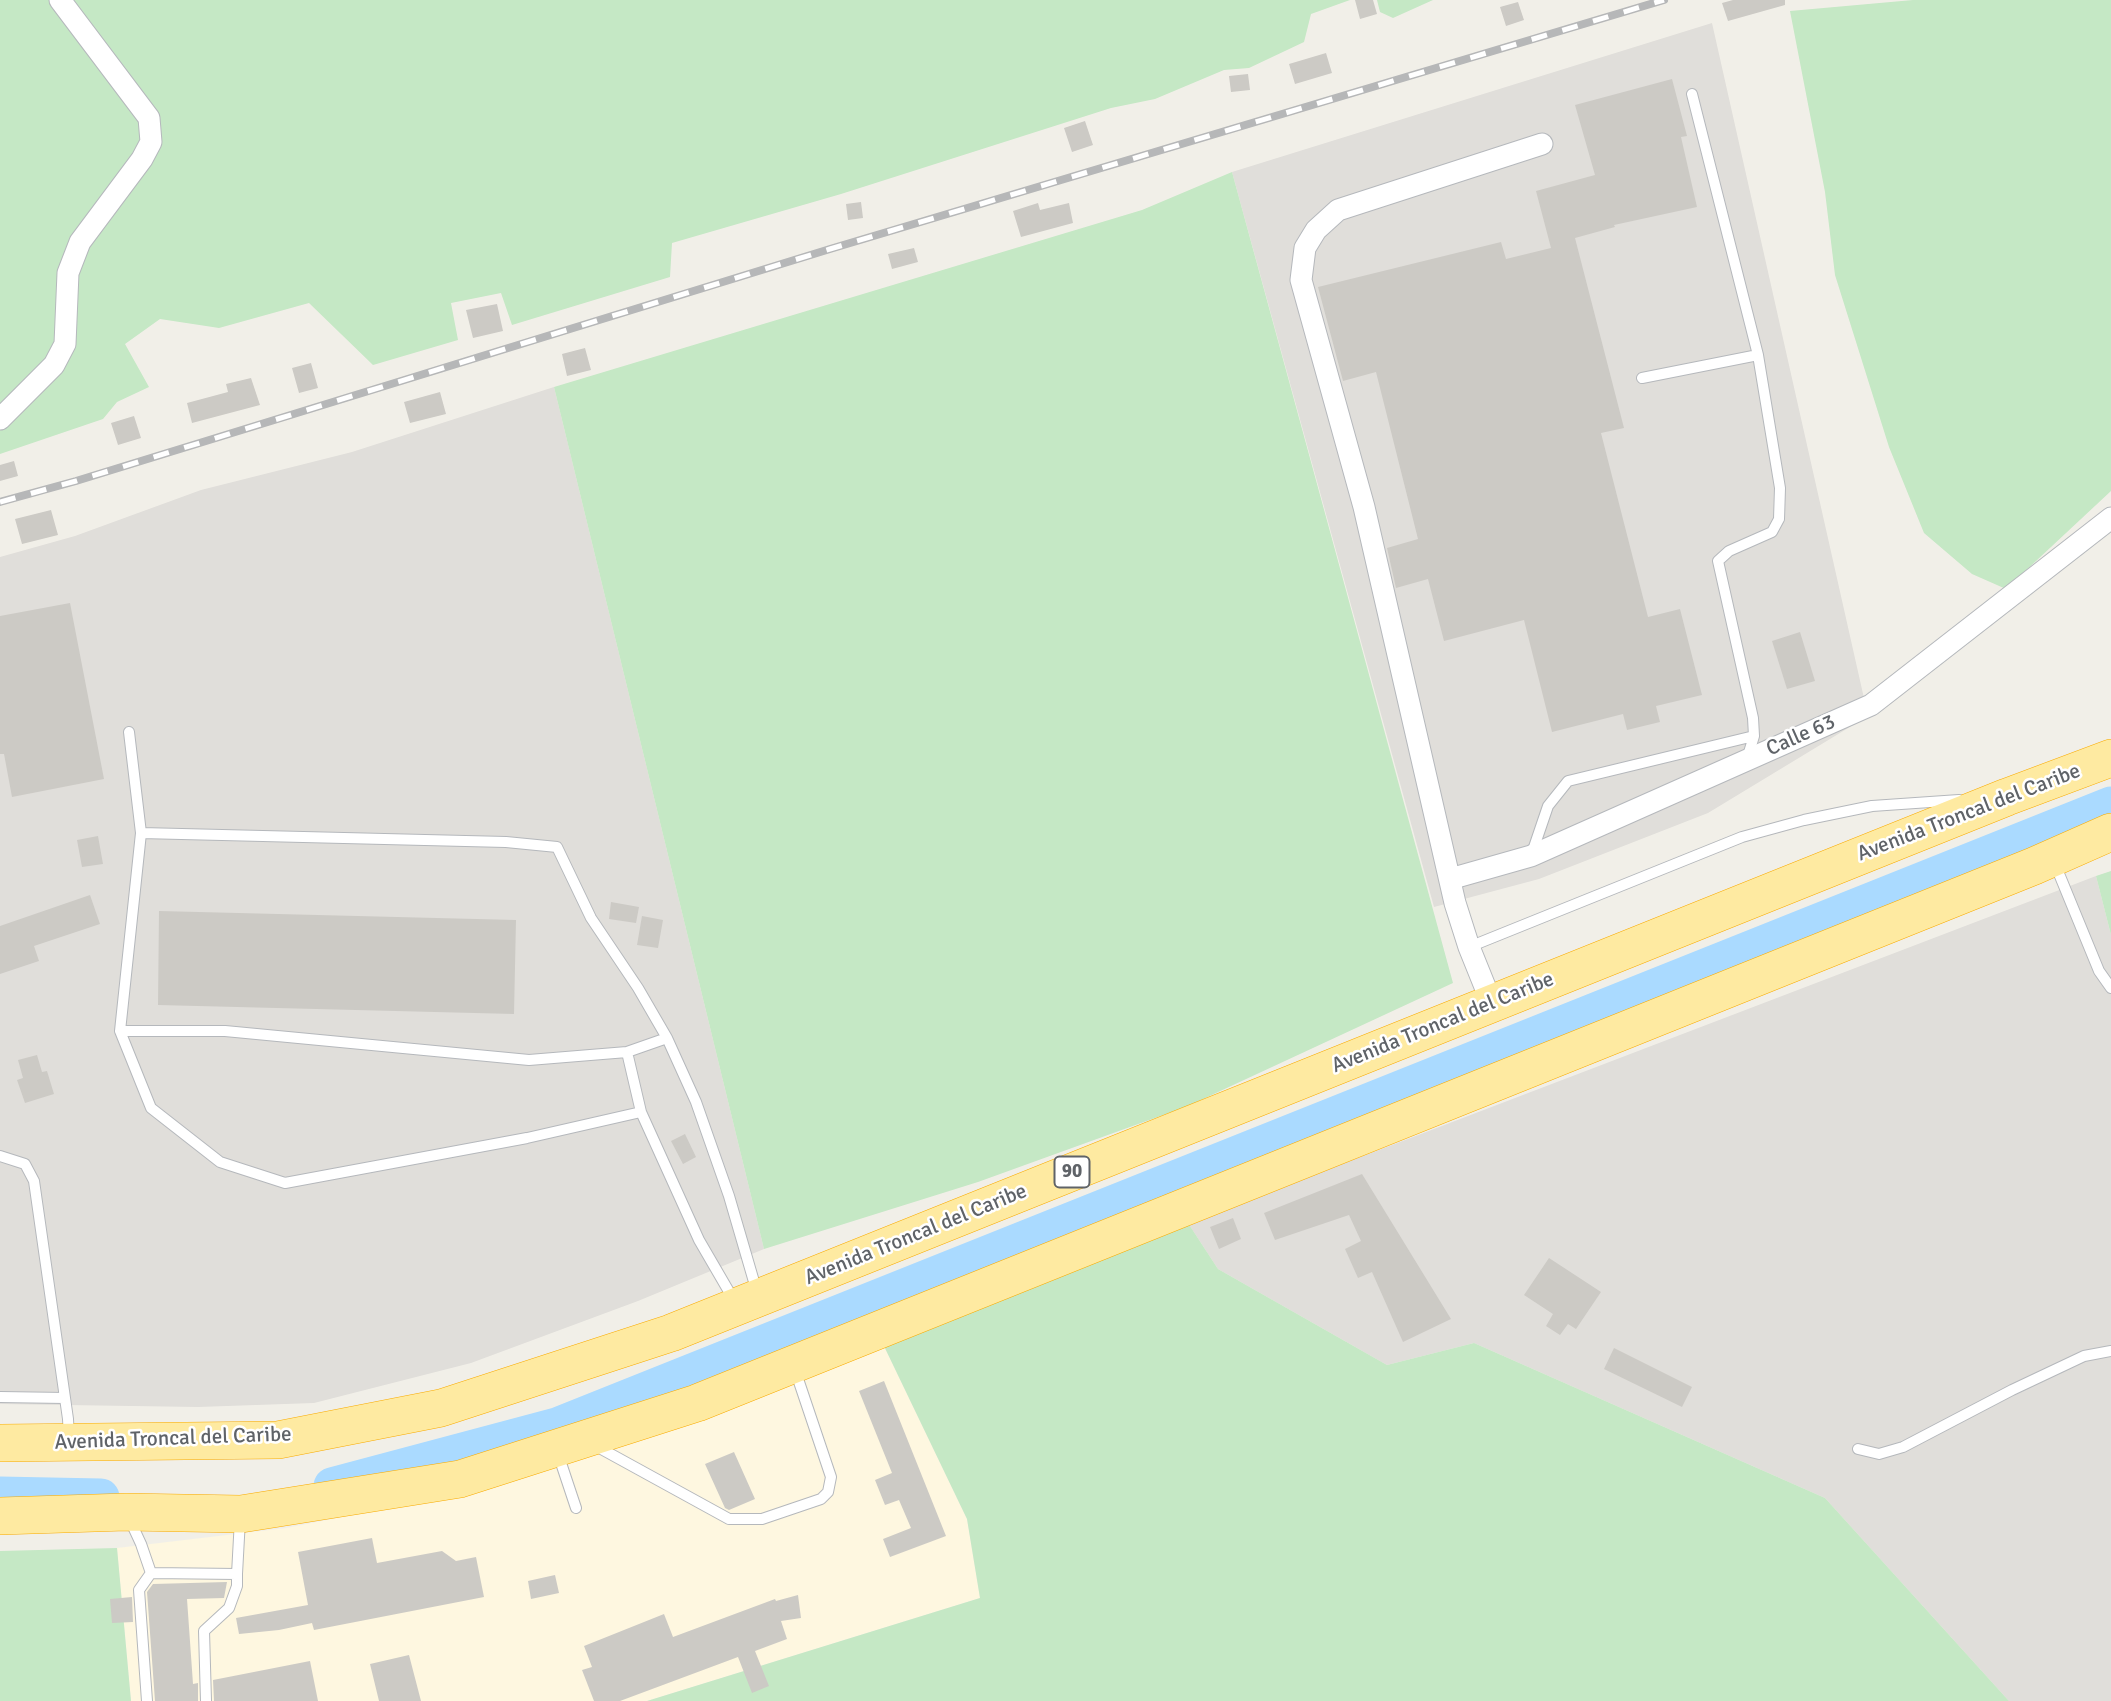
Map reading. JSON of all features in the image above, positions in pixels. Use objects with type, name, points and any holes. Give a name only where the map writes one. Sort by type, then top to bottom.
[{"type":"highway","name":"Avenida Troncal del Caribe","points":[[0,1443],[278,1440],[427,1410],[671,1333],[2007,797],[2111,758]]},
{"type":"highway","points":[[0,1516],[126,1512],[241,1514],[288,1504],[460,1479],[697,1403],[2053,858],[2111,832]]},
{"type":"street","points":[[0,419],[54,365],[65,344],[68,273],[80,242],[142,159],[151,142],[149,118],[60,0]]},
{"type":"street","points":[[1492,1004],[1455,903],[1364,507],[1301,280],[1305,248],[1316,230],[1338,210],[1542,144]]},
{"type":"street","name":"Calle 63","points":[[1450,879],[1531,856],[1871,705],[2111,518]]},
{"type":"lane","points":[[1692,94],[1758,355],[1780,488],[1779,519],[1772,532],[1729,551],[1718,561],[1753,718],[1754,736],[1746,760]]},
{"type":"lane","points":[[1642,378],[1758,355]]},
{"type":"lane","points":[[129,732],[141,833],[121,1031],[152,1108],[220,1162],[285,1183],[527,1138],[641,1112]]},
{"type":"lane","points":[[1531,856],[1548,806],[1568,781],[1754,736]]},
{"type":"lane","points":[[1469,947],[1742,837],[1804,820],[1872,806],[2007,797]]},
{"type":"lane","points":[[141,833],[506,842],[557,847],[591,918],[638,988],[667,1038],[708,1131],[748,1302]]},
{"type":"lane","points":[[2053,858],[2099,971],[2111,988]]},
{"type":"lane","points":[[121,1031],[225,1031],[529,1060],[628,1052],[667,1038]]},
{"type":"lane","points":[[628,1052],[641,1112],[699,1240],[748,1302]]},
{"type":"lane","points":[[0,1156],[25,1164],[34,1181],[69,1443]]},
{"type":"lane","points":[[1858,1450],[1879,1454],[1903,1447],[2084,1356],[2111,1351]]},
{"type":"lane","points":[[570,1444],[729,1519],[762,1519],[821,1499],[828,1492],[831,1477],[793,1364]]},
{"type":"lane","points":[[0,1397],[65,1398]]},
{"type":"lane","points":[[570,1444],[576,1508]]},
{"type":"lane","points":[[126,1512],[151,1573]]},
{"type":"lane","points":[[206,1701],[204,1631],[229,1608],[237,1586],[241,1514]]},
{"type":"lane","points":[[151,1573],[237,1574]]},
{"type":"lane","points":[[147,1701],[139,1590],[151,1573]]},
{"type":"shaded area","points":[[1712,23],[1868,716],[1708,813],[1539,879],[1434,907],[1232,172]]},
{"type":"shaded area","points":[[554,387],[764,1249],[638,1301],[471,1363],[314,1403],[198,1407],[0,1404],[0,557],[75,536],[201,490],[352,452]]},
{"type":"shaded area","points":[[2096,876],[2111,935],[2111,1701],[2009,1701],[1825,1498],[1474,1343],[1387,1365],[1218,1269],[1188,1223]]},
{"type":"shaded area","points":[[883,1344],[967,1519],[980,1598],[647,1701],[131,1701],[117,1548],[286,1528],[483,1489]]},
{"type":"green space","points":[[0,0],[1350,0],[1311,14],[1304,42],[1249,68],[1224,70],[1155,99],[1111,108],[841,194],[672,243],[670,277],[512,325],[501,293],[451,303],[458,340],[373,365],[309,303],[219,328],[160,319],[125,344],[149,387],[117,402],[103,419],[0,454]]},
{"type":"green space","points":[[1377,0],[1433,0],[1393,18],[1380,12]]},
{"type":"green space","points":[[1913,0],[2111,0],[2111,491],[2006,589],[1972,574],[1924,533],[1889,447],[1835,275],[1825,192],[1790,11]]},
{"type":"green space","points":[[1232,172],[1453,983],[1188,1106],[978,1182],[764,1249],[554,387],[1142,210]]},
{"type":"green space","points":[[2111,871],[2111,935],[2096,876]]},
{"type":"green space","points":[[1188,1223],[1218,1269],[1387,1365],[1474,1343],[1825,1498],[2009,1701],[647,1701],[980,1598],[967,1519],[883,1344]]},
{"type":"green space","points":[[117,1548],[131,1701],[0,1701],[0,1551]]},
{"type":"building","points":[[1355,0],[1373,0],[1377,14],[1360,19]]},
{"type":"building","points":[[1733,0],[1785,0],[1785,5],[1728,21],[1722,3]]},
{"type":"building","points":[[1518,2],[1524,20],[1506,26],[1500,7]]},
{"type":"building","points":[[1326,53],[1332,73],[1295,84],[1289,64]]},
{"type":"building","points":[[1248,74],[1250,90],[1231,92],[1229,76]]},
{"type":"building","points":[[1672,79],[1687,136],[1681,137],[1697,207],[1614,225],[1615,227],[1575,238],[1624,428],[1601,433],[1648,617],[1680,609],[1702,695],[1656,706],[1660,722],[1627,730],[1623,714],[1552,732],[1524,620],[1444,641],[1428,579],[1396,588],[1387,548],[1418,539],[1376,372],[1343,381],[1318,287],[1501,242],[1506,259],[1551,248],[1536,191],[1595,175],[1575,105]]},
{"type":"building","points":[[1085,121],[1093,145],[1072,152],[1064,128]]},
{"type":"building","points":[[861,202],[863,218],[848,220],[846,204]]},
{"type":"building","points":[[1038,203],[1040,210],[1069,203],[1073,223],[1021,237],[1013,211]]},
{"type":"building","points":[[914,248],[918,262],[892,269],[888,254]]},
{"type":"building","points":[[497,304],[503,331],[473,338],[466,310]]},
{"type":"building","points":[[585,348],[591,370],[567,376],[562,354]]},
{"type":"building","points":[[311,363],[318,388],[299,393],[292,368]]},
{"type":"building","points":[[251,378],[260,405],[192,423],[187,403],[228,392],[226,384]]},
{"type":"building","points":[[440,392],[446,414],[410,423],[404,402]]},
{"type":"building","points":[[134,416],[141,438],[118,445],[111,423]]},
{"type":"building","points":[[14,461],[18,476],[0,481],[0,465]]},
{"type":"building","points":[[51,510],[58,535],[22,544],[15,519]]},
{"type":"building","points":[[70,603],[104,779],[12,797],[4,754],[0,754],[0,616]]},
{"type":"building","points":[[1800,632],[1815,681],[1787,689],[1772,641]]},
{"type":"building","points":[[98,836],[103,864],[82,867],[77,840]]},
{"type":"building","points":[[90,895],[100,924],[34,946],[39,961],[0,974],[0,926]]},
{"type":"building","points":[[611,902],[639,907],[636,923],[609,919]]},
{"type":"building","points":[[159,911],[516,920],[514,1014],[158,1005]]},
{"type":"building","points":[[642,916],[663,920],[658,948],[637,945]]},
{"type":"building","points":[[37,1055],[42,1072],[47,1071],[54,1094],[25,1103],[17,1080],[23,1078],[18,1060]]},
{"type":"building","points":[[685,1134],[696,1157],[683,1164],[671,1141]]},
{"type":"building","points":[[1362,1174],[1451,1319],[1403,1342],[1372,1272],[1358,1278],[1345,1249],[1361,1241],[1349,1215],[1275,1240],[1264,1213]]},
{"type":"building","points":[[1233,1218],[1241,1239],[1219,1249],[1210,1227]]},
{"type":"building","points":[[1549,1258],[1601,1292],[1576,1329],[1568,1324],[1560,1335],[1546,1326],[1553,1314],[1524,1295]]},
{"type":"building","points":[[1614,1348],[1692,1387],[1682,1407],[1604,1369]]},
{"type":"building","points":[[884,1381],[946,1536],[890,1557],[883,1539],[911,1528],[899,1500],[885,1505],[875,1480],[892,1473],[859,1391]]},
{"type":"building","points":[[734,1452],[755,1499],[729,1510],[725,1508],[705,1464]]},
{"type":"building","points":[[372,1538],[377,1563],[442,1551],[456,1561],[476,1557],[484,1597],[314,1630],[312,1623],[239,1634],[236,1618],[308,1605],[298,1552]]},
{"type":"building","points":[[555,1575],[559,1593],[531,1599],[528,1581]]},
{"type":"building","points":[[227,1582],[224,1598],[187,1599],[193,1684],[198,1683],[198,1701],[155,1701],[147,1592],[153,1584]]},
{"type":"building","points":[[798,1595],[801,1618],[781,1621],[787,1639],[755,1651],[769,1686],[752,1693],[738,1657],[620,1701],[594,1701],[582,1670],[592,1667],[584,1646],[664,1614],[673,1637],[775,1599],[776,1601]]},
{"type":"building","points":[[132,1597],[133,1622],[112,1623],[110,1599]]},
{"type":"building","points":[[409,1655],[421,1701],[379,1701],[370,1664]]},
{"type":"building","points":[[310,1661],[318,1701],[214,1701],[213,1680]]},
{"type":"waterway","points":[[332,1486],[557,1426],[2111,805]]},
{"type":"waterway","points":[[0,1495],[101,1497]]},
{"type":"railway","points":[[0,502],[830,249],[1664,0]]}]
